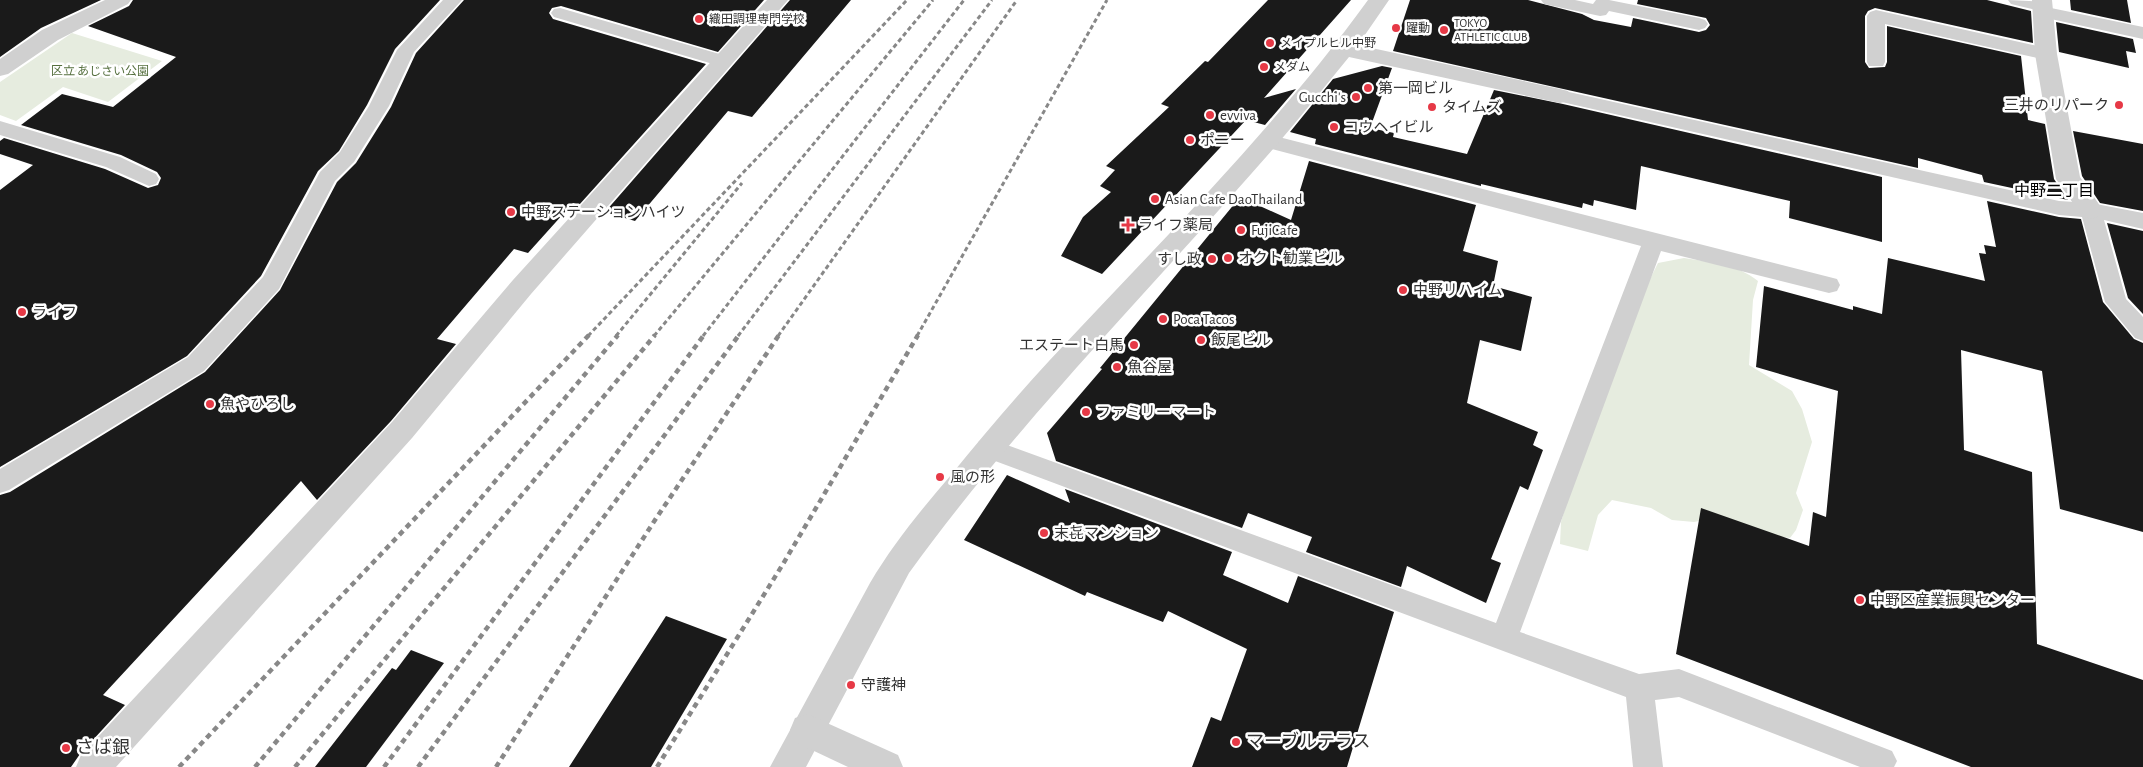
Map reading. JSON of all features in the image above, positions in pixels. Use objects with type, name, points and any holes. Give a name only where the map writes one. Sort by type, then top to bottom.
[{"type":"street","points":[[0,70],[50,35],[121,0]]},
{"type":"street","points":[[94,767],[402,430],[522,287],[778,0]]},
{"type":"street","points":[[787,767],[898,563],[988,448],[1267,140],[1344,49],[1379,0]]},
{"type":"street","points":[[2043,6],[2046,54],[2068,179],[2091,210]]},
{"type":"street","points":[[1344,49],[1560,96]]},
{"type":"street","points":[[806,730],[886,767]]},
{"type":"lane","points":[[0,482],[196,364],[271,282],[327,177],[347,157],[370,120],[406,50],[453,0]]},
{"type":"lane","points":[[1550,0],[1600,11],[1602,4],[1698,24]]},
{"type":"lane","points":[[2016,0],[2143,33]]},
{"type":"lane","points":[[560,13],[724,61]]},
{"type":"lane","points":[[1876,62],[1876,16],[2046,54]]},
{"type":"lane","points":[[1560,96],[2059,208],[2091,210],[2143,221]]},
{"type":"lane","points":[[0,128],[113,162],[149,179]]},
{"type":"lane","points":[[1267,140],[1828,285]]},
{"type":"lane","points":[[2091,210],[2116,302],[2143,332]]},
{"type":"lane","points":[[1504,638],[1654,241]]},
{"type":"lane","points":[[988,448],[1639,688],[1679,683],[1882,761]]},
{"type":"lane","points":[[1639,688],[1648,767]]},
{"type":"green space","name":"区立 あじさい公園","points":[[72,33],[162,61],[108,102],[63,87],[16,121],[0,115],[0,82]]},
{"type":"green space","points":[[1684,258],[1732,267],[1758,281],[1753,300],[1749,365],[1792,391],[1802,409],[1812,442],[1796,493],[1803,510],[1796,530],[1790,538],[1752,533],[1713,518],[1694,522],[1672,520],[1651,508],[1612,500],[1598,515],[1588,551],[1560,544],[1561,522],[1573,483],[1646,287],[1658,263]]},
{"type":"building","points":[[0,0],[101,0],[41,28],[0,57]]},
{"type":"building","points":[[133,0],[440,0],[395,49],[367,105],[339,151],[318,171],[261,276],[187,356],[0,467],[0,190],[33,165],[0,154],[0,141],[4,138],[105,169],[148,188],[158,185],[161,178],[157,172],[121,155],[21,125],[62,94],[113,107],[176,57],[88,26],[129,6]]},
{"type":"building","points":[[464,0],[764,0],[718,52],[561,6],[552,8],[549,13],[553,19],[706,64],[579,205],[573,203],[528,253],[514,249],[437,339],[456,344],[391,421],[317,500],[301,481],[103,695],[125,705],[80,754],[71,767],[0,767],[0,495],[10,492],[205,372],[280,290],[337,182],[356,163],[391,107],[416,53]]},
{"type":"building","points":[[790,0],[851,0],[752,117],[728,111],[635,221],[605,212]]},
{"type":"building","points":[[1268,0],[1351,0],[1264,98],[1296,89],[1265,125],[1246,120],[1102,274],[1061,256],[1083,217],[1111,192],[1100,186],[1115,170],[1106,166],[1169,107],[1161,104],[1205,61],[1208,62]]},
{"type":"building","points":[[1410,0],[1528,0],[1582,14],[1594,20],[1631,27],[1633,18],[1699,32],[1706,30],[1710,25],[1706,18],[1637,4],[1638,0],[1987,0],[2031,11],[2033,43],[1875,8],[1868,11],[1865,16],[1865,62],[1869,68],[1885,67],[1887,62],[1887,26],[2021,56],[2028,120],[2045,124],[2054,179],[2068,200],[1984,182],[1982,175],[1918,158],[1918,168],[1393,51]]},
{"type":"building","points":[[2070,0],[2127,0],[2131,23],[2071,10]]},
{"type":"building","points":[[2056,22],[2133,39],[2136,53],[2126,51],[2129,68],[2059,52]]},
{"type":"building","points":[[1382,66],[1392,68],[1370,128],[1394,133],[1393,137],[1467,154],[1494,90],[1563,104],[1882,177],[1882,242],[1789,218],[1790,201],[1641,166],[1636,210],[1594,200],[1593,206],[1583,203],[1582,208],[1481,184],[1481,186],[1315,144],[1316,139],[1290,132],[1333,79]]},
{"type":"building","points":[[2073,131],[2143,144],[2143,211],[2100,203],[2082,176]]},
{"type":"building","points":[[1309,161],[1476,205],[1463,251],[1498,261],[1493,286],[1532,297],[1521,351],[1480,340],[1467,403],[1538,432],[1533,445],[1543,450],[1528,490],[1520,486],[1491,559],[1501,563],[1486,603],[1407,566],[1401,587],[1306,552],[1312,537],[1248,513],[1242,528],[1056,461],[1047,433],[1102,369],[1100,368],[1240,197],[1291,220]]},
{"type":"building","points":[[1987,201],[2059,217],[2081,219],[2103,302],[2134,339],[2143,343],[2143,532],[2060,509],[2042,371],[1961,350],[1964,450],[2032,472],[2037,644],[2143,680],[2143,767],[1971,767],[1676,654],[1701,508],[1809,546],[1813,512],[1826,517],[1838,391],[1756,367],[1764,286],[1853,310],[1853,306],[1882,314],[1888,258],[1985,281],[1979,253],[1986,254],[1984,245],[1996,247]]},
{"type":"building","points":[[2107,223],[2143,231],[2143,314],[2128,298]]},
{"type":"building","points":[[1007,475],[1070,503],[1065,489],[1232,552],[1223,575],[1288,603],[1298,576],[1394,612],[1347,767],[1192,767],[1211,717],[1221,721],[1247,649],[1168,611],[1163,622],[1087,592],[1085,596],[964,540]]},
{"type":"building","points":[[666,616],[727,639],[651,767],[569,767]]},
{"type":"building","points":[[411,650],[444,663],[366,767],[315,767],[392,668],[396,670]]},
{"type":"railway","points":[[588,336],[907,0]]},
{"type":"railway","points":[[654,336],[933,0]]},
{"type":"railway","points":[[703,336],[964,0]]},
{"type":"railway","points":[[738,336],[992,0]]},
{"type":"railway","points":[[778,336],[1017,0]]},
{"type":"railway","points":[[917,336],[1107,0]]},
{"type":"railway","points":[[616,336],[742,183]]},
{"type":"railway","points":[[179,767],[589,335]]},
{"type":"railway","points":[[255,767],[618,335]]},
{"type":"railway","points":[[295,767],[655,335]]},
{"type":"railway","points":[[384,767],[704,335]]},
{"type":"railway","points":[[418,767],[739,335]]},
{"type":"railway","points":[[496,767],[655,520],[779,335]]},
{"type":"railway","points":[[657,767],[783,564],[918,335]]},
{"type":"place","name":"織田調理専門学校","points":[[699,19]]},
{"type":"place","name":"躍動","points":[[1396,28]]},
{"type":"place","name":"TOKYO ATHLETIC CLUB","points":[[1444,30]]},
{"type":"place","name":"メイプルヒル中野","points":[[1270,43]]},
{"type":"place","name":"メダム","points":[[1264,67]]},
{"type":"place","name":"第一岡ビル","points":[[1368,88]]},
{"type":"place","name":"Gucchi's","points":[[1356,97]]},
{"type":"place","name":"三井のリパーク","points":[[2119,105]]},
{"type":"place","name":"タイムズ","points":[[1432,107]]},
{"type":"place","name":"evviva","points":[[1210,115]]},
{"type":"place","name":"コウヘイビル","points":[[1334,127]]},
{"type":"place","name":"ポニー","points":[[1190,140]]},
{"type":"place","name":"Asian Cafe DaoThailand","points":[[1155,199]]},
{"type":"place","name":"中野ステーションハイツ","points":[[511,212]]},
{"type":"place","name":"ライフ薬局","points":[[1128,225]]},
{"type":"place","name":"FujiCafe","points":[[1241,230]]},
{"type":"place","name":"オクト勧業ビル","points":[[1228,258]]},
{"type":"place","name":"すし政","points":[[1212,259]]},
{"type":"place","name":"中野リハイム","points":[[1403,290]]},
{"type":"place","name":"ライフ","points":[[22,312]]},
{"type":"place","name":"Poca Tacos","points":[[1163,319]]},
{"type":"place","name":"飯尾ビル","points":[[1201,340]]},
{"type":"place","name":"エステート白馬","points":[[1134,345]]},
{"type":"place","name":"魚谷屋","points":[[1117,367]]},
{"type":"place","name":"魚やひろし","points":[[210,404]]},
{"type":"place","name":"ファミリーマート","points":[[1086,412]]},
{"type":"place","name":"風の形","points":[[940,477]]},
{"type":"place","name":"末㐂マンション","points":[[1044,533]]},
{"type":"place","name":"中野区産業振興センター","points":[[1860,600]]},
{"type":"place","name":"守護神","points":[[851,685]]},
{"type":"place","name":"マーブルテラス","points":[[1236,742]]},
{"type":"place","name":"さば銀","points":[[66,748]]},
{"type":"district","name":"中野二丁目","points":[[2054,191]]}]
